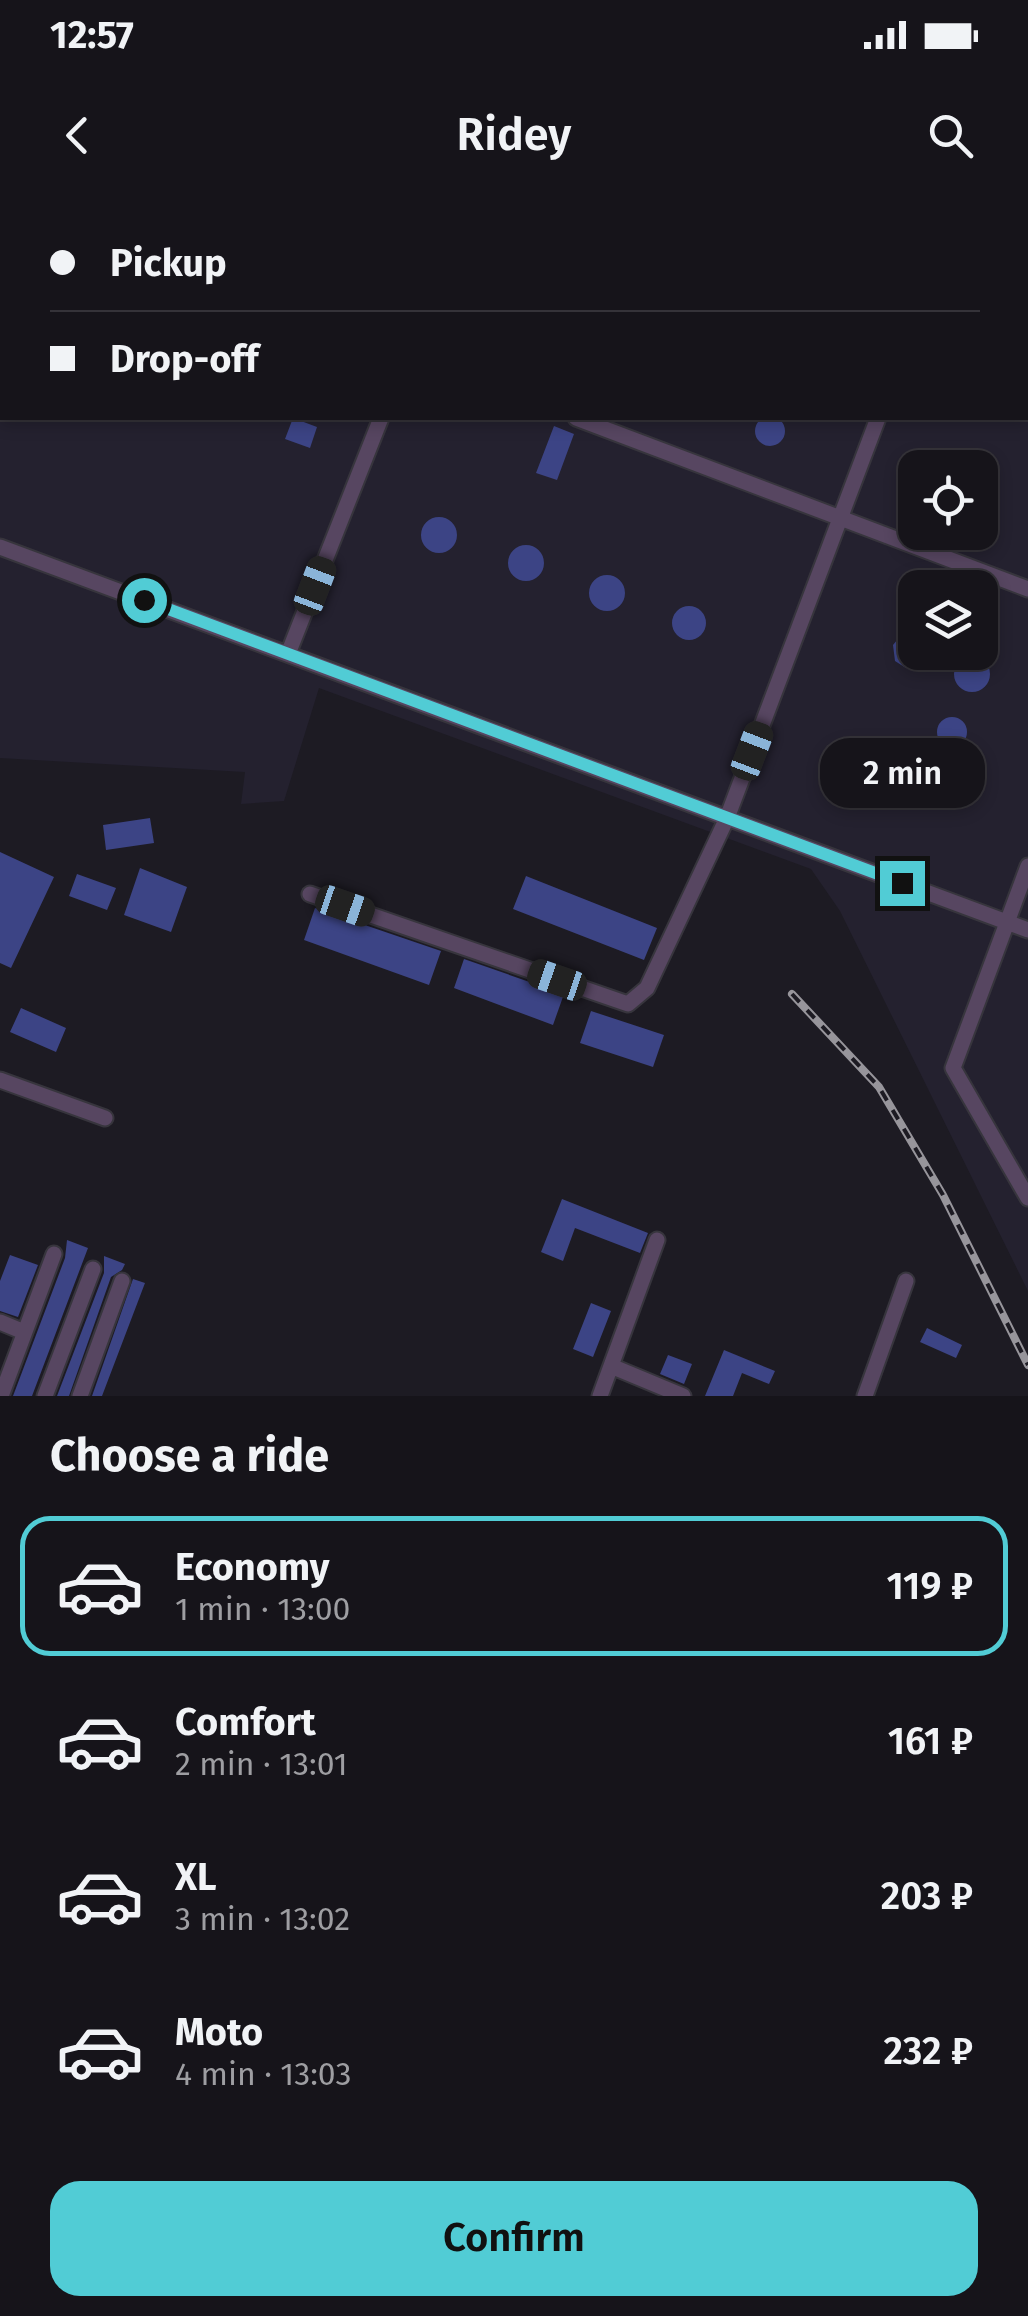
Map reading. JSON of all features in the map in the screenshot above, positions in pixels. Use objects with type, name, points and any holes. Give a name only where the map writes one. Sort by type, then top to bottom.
[{"type":"street","points":[[288,654],[380,420]]},
{"type":"street","points":[[581,420],[1028,590]]},
{"type":"street","points":[[310,894],[628,1004],[647,988],[727,818],[877,420]]},
{"type":"street","points":[[0,547],[1028,930]]},
{"type":"street","points":[[1028,866],[953,1068],[1028,1198]]},
{"type":"street","points":[[0,1080],[105,1118]]},
{"type":"street","points":[[600,1396],[657,1240]]},
{"type":"street","points":[[0,1396],[54,1254]]},
{"type":"street","points":[[45,1396],[94,1269]]},
{"type":"street","points":[[80,1396],[122,1281]]},
{"type":"street","points":[[864,1396],[906,1281]]},
{"type":"street","points":[[0,1322],[24,1332]]},
{"type":"street","points":[[610,1366],[684,1396]]},
{"type":"shaded area","points":[[0,420],[1028,420],[1028,1291],[840,911],[811,869],[319,688],[284,801],[241,804],[245,772],[0,758]]},
{"type":"building","points":[[292,420],[317,427],[310,448],[285,439]]},
{"type":"building","points":[[759,420],[781,420],[784,437],[776,445],[764,445],[756,437]]},
{"type":"building","points":[[554,426],[574,434],[557,480],[536,473]]},
{"type":"building","points":[[439,517],[452,522],[457,535],[452,548],[439,553],[426,548],[421,535],[426,522]]},
{"type":"building","points":[[526,545],[539,550],[544,563],[539,576],[526,581],[513,576],[508,563],[513,550]]},
{"type":"building","points":[[607,575],[620,580],[625,593],[620,606],[607,611],[594,606],[589,593],[594,580]]},
{"type":"building","points":[[689,606],[701,611],[706,623],[701,635],[689,640],[677,635],[672,623],[677,611]]},
{"type":"building","points":[[898,639],[898,663],[895,661],[893,645]]},
{"type":"building","points":[[955,670],[989,670],[989,681],[979,691],[965,691],[955,681]]},
{"type":"building","points":[[952,717],[966,726],[967,732],[958,746],[952,747],[938,738],[937,732],[946,718]]},
{"type":"building","points":[[150,818],[154,843],[106,850],[103,825]]},
{"type":"building","points":[[0,852],[54,877],[11,968],[0,963]]},
{"type":"building","points":[[140,868],[187,887],[171,932],[124,915]]},
{"type":"building","points":[[77,874],[116,888],[107,910],[69,896]]},
{"type":"building","points":[[526,876],[657,928],[644,960],[513,909]]},
{"type":"building","points":[[315,908],[441,951],[429,985],[304,940]]},
{"type":"building","points":[[464,959],[564,994],[553,1025],[454,988]]},
{"type":"building","points":[[21,1008],[66,1028],[56,1052],[10,1032]]},
{"type":"building","points":[[591,1011],[664,1035],[653,1067],[580,1043]]},
{"type":"building","points":[[562,1199],[648,1233],[640,1253],[575,1228],[563,1261],[541,1252]]},
{"type":"building","points":[[67,1240],[88,1248],[32,1396],[13,1396],[65,1258]]},
{"type":"building","points":[[10,1255],[38,1265],[18,1317],[0,1311],[0,1281]]},
{"type":"building","points":[[104,1256],[125,1264],[111,1277],[69,1396],[57,1396],[104,1273]]},
{"type":"building","points":[[133,1279],[145,1283],[102,1396],[92,1396]]},
{"type":"building","points":[[591,1303],[611,1311],[593,1357],[573,1349]]},
{"type":"building","points":[[927,1328],[962,1345],[956,1358],[920,1342]]},
{"type":"building","points":[[724,1350],[775,1371],[769,1384],[742,1373],[733,1396],[705,1396]]},
{"type":"building","points":[[668,1355],[692,1364],[684,1384],[660,1374]]},
{"type":"railway","points":[[792,994],[879,1087],[943,1195],[1028,1365]]},
{"type":"route","points":[[144,600],[902,883]]}]
